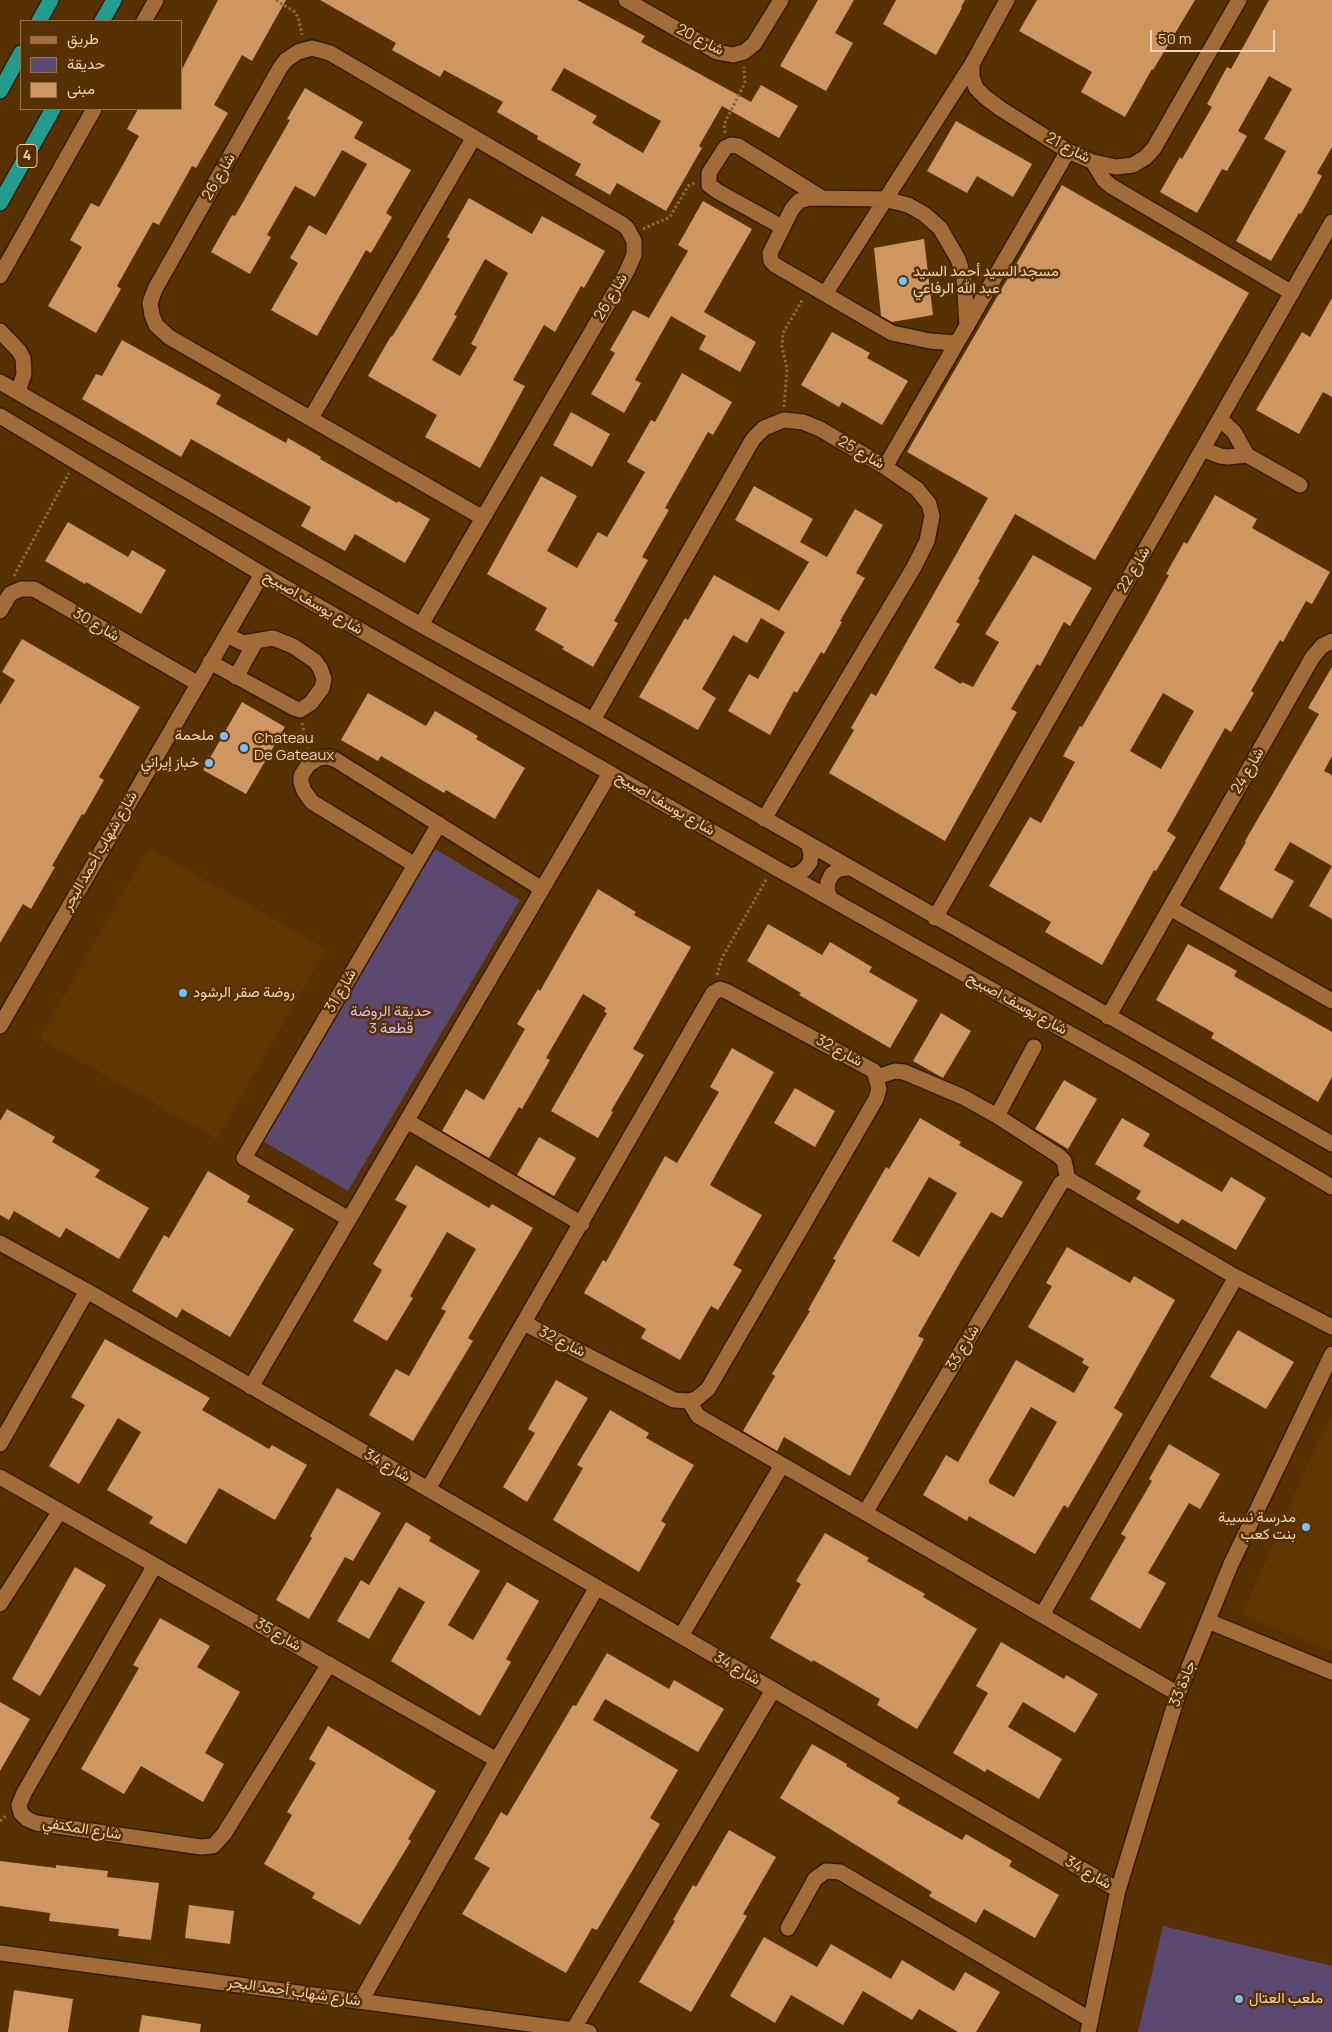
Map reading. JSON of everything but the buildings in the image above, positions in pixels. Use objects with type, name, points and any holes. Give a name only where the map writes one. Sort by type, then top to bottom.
[{"type":"highway","points":[[40,20],[51,0]]},
{"type":"highway","points":[[103,20],[114,0]]},
{"type":"highway","points":[[0,90],[20,55]]},
{"type":"highway","name":"4","points":[[0,203],[52,110]]},
{"type":"street","points":[[145,20],[156,0]]},
{"type":"street","name":"شارع 20","points":[[626,0],[716,52],[728,55],[739,55],[754,44],[782,0]]},
{"type":"street","points":[[824,294],[972,64],[1007,0]]},
{"type":"street","name":"شارع 21","points":[[972,64],[974,83],[985,97],[1068,151],[1093,162],[1116,167],[1134,165],[1151,152],[1162,136],[1239,0]]},
{"type":"street","points":[[305,50],[319,49],[330,53],[622,224],[631,234]]},
{"type":"street","name":"شارع 26","points":[[305,50],[292,55],[280,68],[155,288],[151,297],[150,309],[156,325],[169,338],[483,518]]},
{"type":"street","points":[[0,276],[93,110]]},
{"type":"street","points":[[311,418],[474,137]]},
{"type":"street","points":[[782,227],[717,191],[708,182],[709,173],[723,150],[730,145],[738,146],[822,198]]},
{"type":"street","points":[[886,467],[1068,151]]},
{"type":"street","points":[[1093,162],[1104,180],[1112,186],[1292,293]]},
{"type":"street","points":[[957,343],[930,341],[892,333],[775,265],[771,261],[770,253],[792,209],[799,201],[804,199],[822,198],[884,199],[901,202],[916,208],[933,221],[947,238],[958,260],[964,278],[967,326]]},
{"type":"street","name":"شارع 22","points":[[935,918],[1332,222]]},
{"type":"street","name":"شارع 26","points":[[421,625],[627,271],[634,255],[634,241],[631,234]]},
{"type":"street","points":[[0,331],[19,351],[22,358],[24,374],[8,389],[421,625],[593,720],[809,846],[1332,1144]]},
{"type":"street","name":"شارع يوسف اصبيح","points":[[1,418],[262,574],[774,867],[1129,1067],[1332,1187]]},
{"type":"street","points":[[593,720],[753,439],[768,425],[784,420]]},
{"type":"street","name":"شارع 25","points":[[764,819],[914,567],[927,541],[932,516],[929,504],[917,489],[886,467],[809,424],[784,420]]},
{"type":"street","points":[[1220,420],[1234,432],[1246,455],[1300,485]]},
{"type":"street","points":[[1203,449],[1220,456],[1246,455]]},
{"type":"street","name":"شارع شهاب أحمد البحر","points":[[2,1019],[262,574]]},
{"type":"street","name":"شارع 30","points":[[17,590],[34,589],[197,683]]},
{"type":"street","points":[[0,611],[10,594],[17,590]]},
{"type":"street","points":[[210,662],[300,710],[312,702],[322,688],[324,679],[320,668],[307,655],[285,642],[272,638],[243,643],[227,635]]},
{"type":"street","points":[[236,676],[256,641]]},
{"type":"street","name":"شارع 24","points":[[1108,1017],[1312,658],[1322,646],[1332,641]]},
{"type":"street","points":[[415,865],[312,802],[304,791],[301,776],[308,765],[324,757],[336,760],[542,889]]},
{"type":"street","points":[[251,1387],[610,773]]},
{"type":"street","name":"شارع 31","points":[[349,1219],[244,1158],[439,824]]},
{"type":"street","points":[[790,876],[798,874],[810,862],[809,846]]},
{"type":"street","points":[[831,899],[827,891],[828,882],[832,874],[839,869],[848,868]]},
{"type":"street","points":[[1170,908],[1332,1001]]},
{"type":"street","name":"شارع 32","points":[[428,1489],[524,1323],[582,1224],[711,995],[717,990],[726,991],[874,1071],[879,1089],[876,1099],[862,1125],[708,1389],[696,1399],[689,1401],[674,1400],[524,1323]]},
{"type":"street","points":[[997,1116],[1034,1048]]},
{"type":"street","points":[[877,1077],[895,1071],[904,1072],[949,1091],[997,1116],[1059,1156],[1064,1162],[1068,1179],[1236,1277],[1332,1327]]},
{"type":"street","points":[[407,1121],[582,1224]]},
{"type":"street","name":"شارع 33","points":[[865,1513],[1060,1183],[1068,1179]]},
{"type":"street","name":"شارع 34","points":[[0,1244],[87,1292],[428,1489],[1118,1890]]},
{"type":"street","points":[[1042,1615],[1236,1277]]},
{"type":"street","points":[[0,1444],[87,1292]]},
{"type":"street","name":"جادة 33","points":[[1089,2026],[1118,1890],[1178,1694],[1231,1564],[1332,1354]]},
{"type":"street","points":[[689,1401],[698,1416],[1178,1694]]},
{"type":"street","points":[[681,1636],[782,1465]]},
{"type":"street","name":"شارع 35","points":[[0,1477],[497,1760]]},
{"type":"street","points":[[0,1604],[60,1511]]},
{"type":"street","name":"شارع المكتفي","points":[[155,1565],[24,1793],[19,1805],[21,1813],[27,1819],[36,1823],[207,1848],[212,1846],[224,1834],[329,1664]]},
{"type":"street","points":[[361,2001],[597,1587]]},
{"type":"street","points":[[1208,1621],[1332,1672]]},
{"type":"street","name":"شارع 34","points":[[573,2030],[773,1690]]},
{"type":"street","points":[[788,1928],[815,1879],[826,1871],[840,1872],[1089,2026]]},
{"type":"street","name":"شارع شهاب أحمد البحر","points":[[0,1953],[361,2001],[489,2026],[589,2032]]},
{"type":"path","points":[[276,0],[295,12],[298,17],[305,50]]},
{"type":"path","points":[[730,145],[724,132],[724,124],[744,83],[746,72],[739,55]]},
{"type":"path","points":[[631,234],[670,217],[690,184],[708,182]]},
{"type":"path","points":[[784,420],[786,369],[782,346],[783,334],[810,285]]},
{"type":"path","points":[[17,590],[13,579],[15,571],[75,462]]},
{"type":"path","points":[[300,710],[302,731],[313,761]]},
{"type":"path","points":[[717,990],[716,976],[722,958],[774,867]]},
{"type":"shaded area","name":"روضة صقر الرشود","points":[[149,848],[326,949],[217,1139],[40,1038]]},
{"type":"shaded area","name":"مدرسة نسيبة بنت كعب","points":[[1332,1416],[1332,1652],[1242,1615],[1319,1439]]},
{"type":"green space","name":"حديقة الروضة قطعة 3","points":[[435,849],[520,900],[348,1191],[263,1141]]},
{"type":"green space","name":"ملعب العتال","points":[[1163,1926],[1332,1966],[1332,2032],[1138,2032]]},
{"type":"place","name":"مسجد السيد أحمد السيد عبد الله الرفاعي","points":[[903,281]]},
{"type":"place","name":"ملحمة","points":[[224,736]]},
{"type":"place","name":"Chateau De Gateaux","points":[[244,748]]},
{"type":"place","name":"خباز إيراني","points":[[209,763]]},
{"type":"place","name":"روضة صقر الرشود","points":[[183,993]]},
{"type":"place","name":"مدرسة نسيبة بنت كعب","points":[[1306,1527]]},
{"type":"place","name":"ملعب العتال","points":[[1239,1999]]}]
